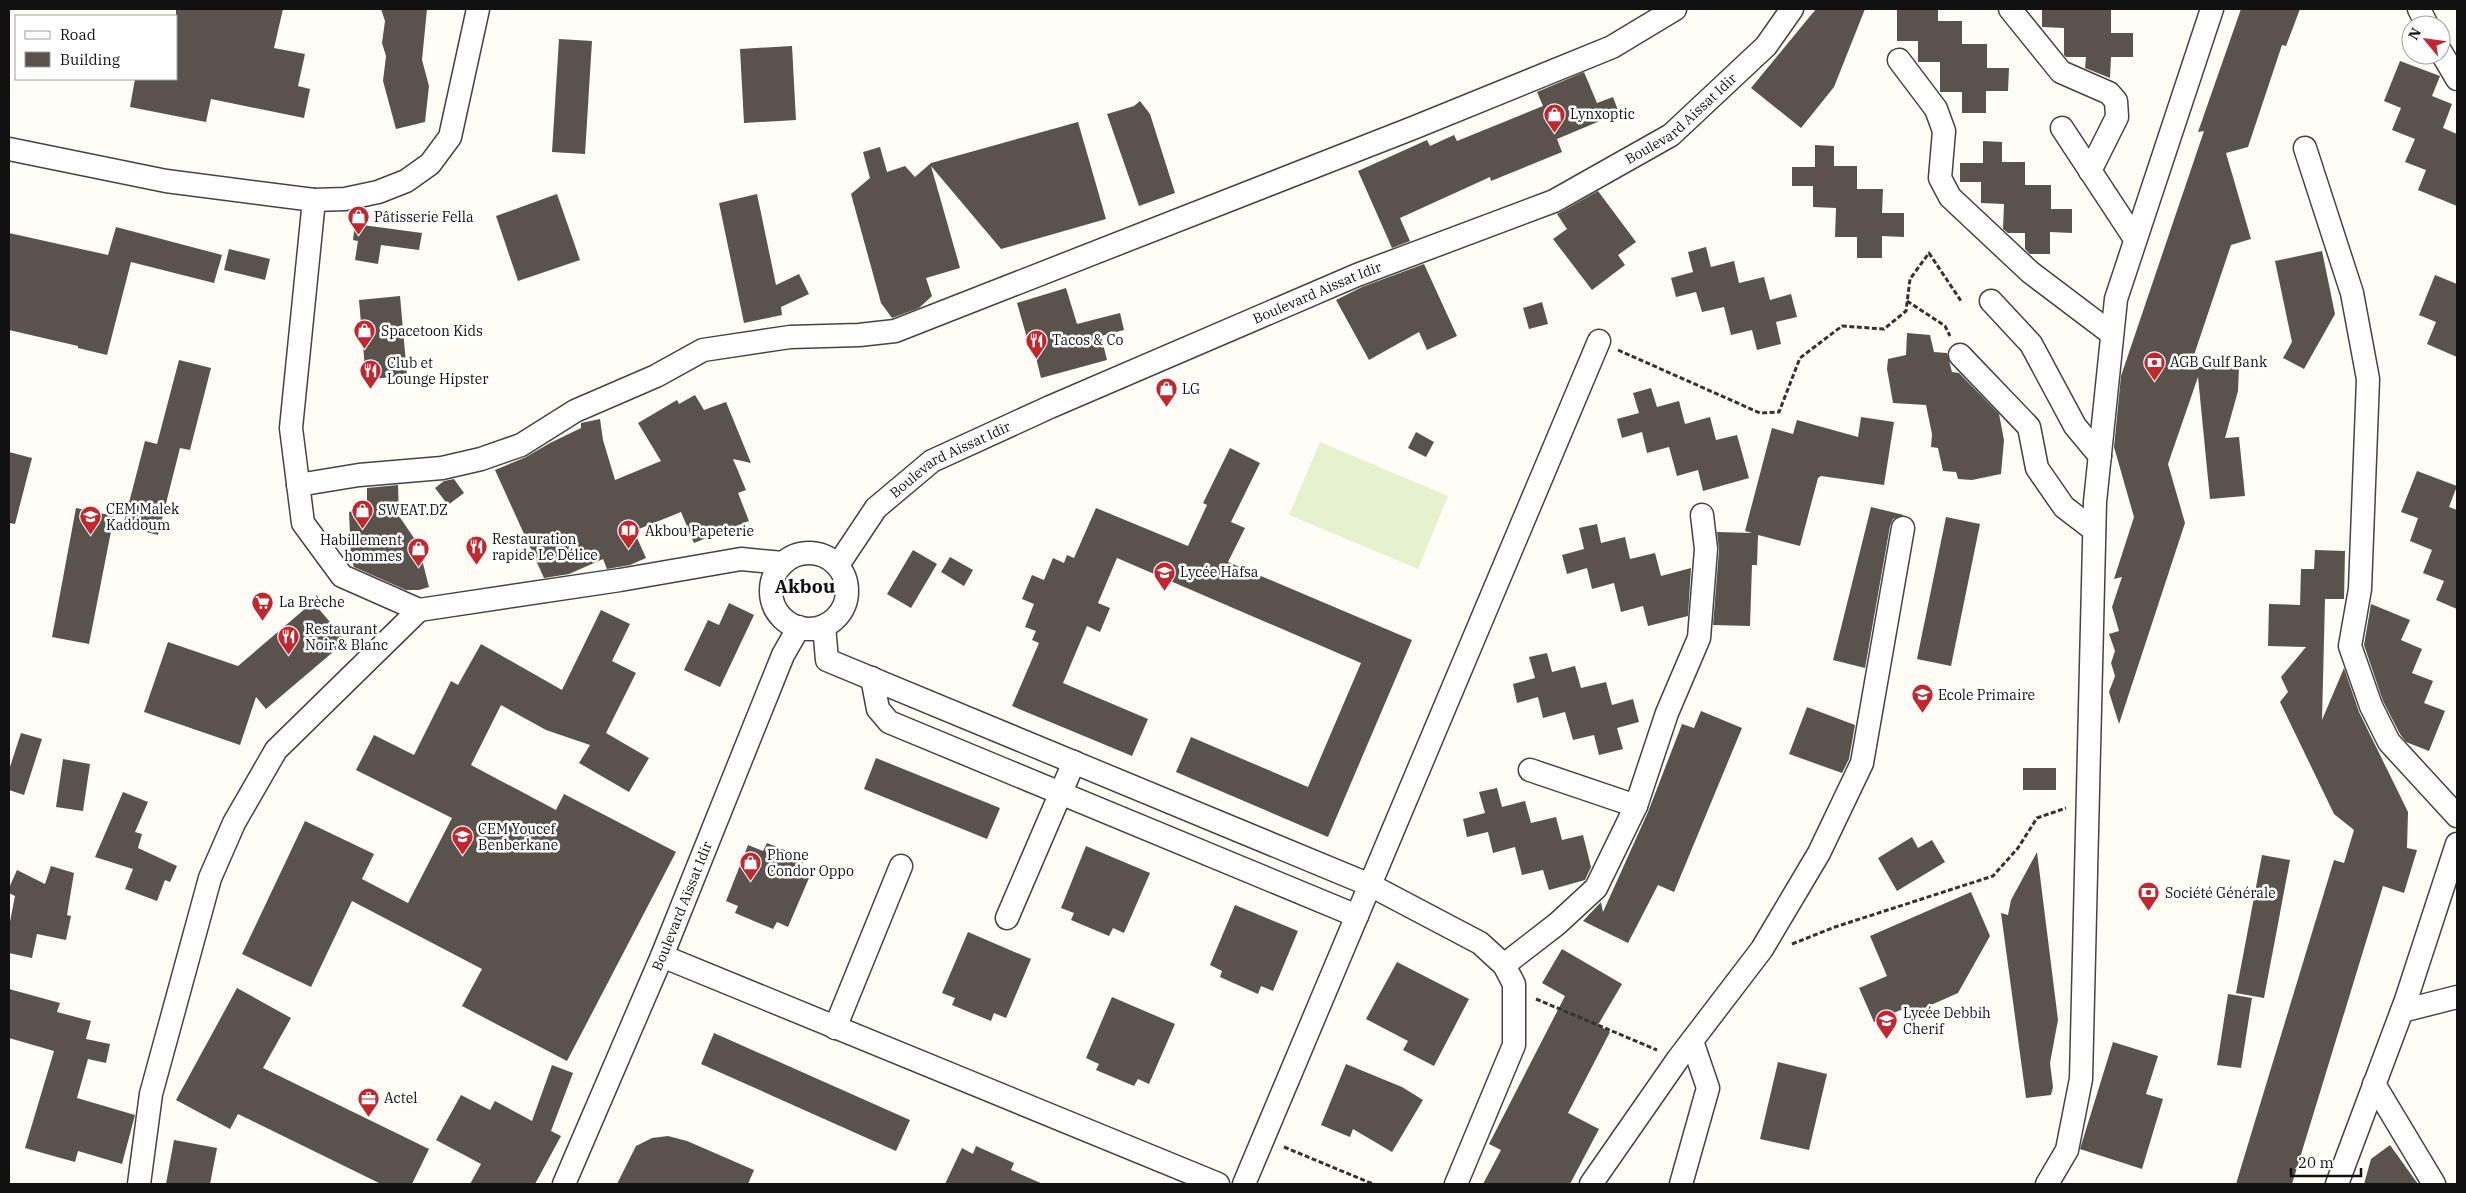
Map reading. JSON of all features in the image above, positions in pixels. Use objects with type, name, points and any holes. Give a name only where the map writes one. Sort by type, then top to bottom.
[{"type":"street","points":[[9,148],[166,181],[314,200],[344,199],[378,192],[406,181],[430,164],[450,137],[478,9]]},
{"type":"street","points":[[298,485],[359,475],[442,468],[481,459],[521,445],[575,411],[656,376],[703,350],[790,337],[859,335],[895,331],[1404,132],[1612,47],[1675,9]]},
{"type":"street","name":"Boulevard Aissat Idir","points":[[838,565],[876,508],[932,461],[1050,407],[1356,275],[1554,201],[1671,136],[1766,46],[1792,9]]},
{"type":"street","points":[[2010,9],[2061,72],[2109,94],[2116,101],[2117,117],[2090,171]]},
{"type":"street","points":[[2047,1184],[2067,1150],[2081,1078],[2094,530],[2116,299],[2212,9]]},
{"type":"street","points":[[1900,60],[1936,109],[1944,131],[1940,178],[1950,197],[2030,272],[2112,334]]},
{"type":"street","points":[[2449,65],[2457,79]]},
{"type":"street","points":[[2062,128],[2135,239]]},
{"type":"street","points":[[2305,148],[2352,293],[2368,380],[2360,589],[2350,646],[2371,706],[2389,742],[2457,816]]},
{"type":"street","points":[[314,200],[291,428],[303,523],[342,576],[419,610],[620,580],[741,559],[782,563],[803,553],[822,555],[838,565],[846,584],[847,597],[841,610],[832,621],[824,626],[811,629],[788,623],[779,614],[771,595],[772,581],[782,563]]},
{"type":"street","points":[[1991,301],[2031,344],[2074,426],[2100,456]]},
{"type":"street","points":[[1244,1184],[1599,341]]},
{"type":"street","points":[[1960,355],[2029,427],[2037,468],[2064,507],[2094,530]]},
{"type":"street","points":[[1504,965],[1557,924],[1596,888],[1636,806],[1667,713],[1699,638],[1706,549],[1702,515]]},
{"type":"street","points":[[1591,1184],[1678,1059],[1762,949],[1819,854],[1862,762],[1903,528]]},
{"type":"street","points":[[139,1184],[150,1094],[210,878],[234,822],[276,750],[419,610]]},
{"type":"street","points":[[824,626],[827,660],[1370,885],[1480,943],[1504,965],[1514,984],[1514,1045],[1456,1184]]},
{"type":"street","name":"Boulevard Aïssat Idir","points":[[564,1184],[662,956],[783,655],[799,627]]},
{"type":"street","points":[[872,678],[878,709],[889,722],[1060,795],[1357,916]]},
{"type":"street","points":[[1007,918],[1074,762]]},
{"type":"street","points":[[1530,770],[1636,806]]},
{"type":"street","points":[[2337,1184],[2402,1010],[2457,844]]},
{"type":"street","points":[[835,1028],[901,866]]},
{"type":"street","points":[[662,956],[1218,1184]]},
{"type":"street","points":[[2402,1010],[2457,997]]},
{"type":"street","points":[[1681,1184],[1708,1088],[1692,1041]]},
{"type":"street","points":[[2374,1084],[2434,1184]]},
{"type":"path","points":[[1599,341],[1760,413],[1779,412],[1800,358],[1842,326],[1884,328],[1906,311],[1910,279],[1929,253],[1960,301]]},
{"type":"path","points":[[1907,301],[1945,326],[1960,355]]},
{"type":"path","points":[[1762,949],[1782,947],[1835,927],[1994,876],[2018,848],[2037,818],[2089,800]]},
{"type":"path","points":[[1514,989],[1678,1059]]},
{"type":"path","points":[[1264,1140],[1373,1184]]},
{"type":"green space","points":[[1320,442],[1448,496],[1418,569],[1289,515]]},
{"type":"building","points":[[176,9],[283,9],[274,48],[305,54],[298,86],[310,89],[304,118],[211,99],[206,122],[130,107],[135,80],[178,80],[178,15],[176,15]]},
{"type":"building","points":[[381,9],[427,9],[422,60],[429,86],[425,122],[396,129],[383,81],[386,56],[382,43],[385,21]]},
{"type":"building","points":[[1816,9],[1865,9],[1834,87],[1801,128],[1751,88]]},
{"type":"building","points":[[1897,9],[1938,9],[1938,21],[1962,21],[1962,44],[1987,44],[1987,68],[2009,68],[2008,91],[1986,91],[1986,113],[1962,113],[1962,92],[1940,92],[1940,62],[1918,62],[1918,41],[1897,41]]},
{"type":"building","points":[[2042,9],[2111,9],[2111,33],[2133,33],[2133,57],[2111,57],[2110,78],[2085,68],[2086,57],[2066,57],[2064,55],[2064,28],[2042,27]]},
{"type":"building","name":"AGB Gulf Bank","points":[[2241,9],[2300,9],[2286,46],[2282,45],[2248,147],[2226,153],[2251,239],[2231,245],[2190,367],[2239,367],[2238,391],[2225,438],[2239,437],[2245,496],[2210,499],[2198,377],[2168,464],[2185,523],[2119,724],[2109,692],[2115,676],[2111,663],[2115,651],[2109,634],[2119,631],[2112,607],[2122,577],[2114,579],[2134,517],[2114,447],[2121,376],[2204,131],[2198,132]]},
{"type":"building","points":[[559,39],[592,41],[585,154],[552,152]]},
{"type":"building","points":[[792,46],[796,120],[744,123],[740,49]]},
{"type":"building","points":[[2400,61],[2401,65],[2411,65],[2440,76],[2432,96],[2452,104],[2443,128],[2457,134],[2457,206],[2418,190],[2426,170],[2405,162],[2415,139],[2392,130],[2401,108],[2384,101]]},
{"type":"building","points":[[1584,72],[1597,103],[1613,97],[1619,113],[1557,139],[1562,152],[1491,181],[1490,177],[1400,218],[1410,241],[1392,248],[1358,171],[1427,140],[1430,146],[1454,135],[1457,141],[1543,106],[1537,92]]},
{"type":"building","points":[[1140,101],[1150,114],[1175,193],[1139,206],[1107,114],[1134,106]]},
{"type":"building","points":[[1078,122],[1106,219],[1001,249],[931,166],[960,268],[926,278],[932,296],[919,308],[892,318],[881,303],[851,194],[870,178],[863,152],[880,147],[887,172],[905,166],[915,177],[931,163]]},
{"type":"building","points":[[1983,141],[2002,142],[2002,162],[2025,162],[2025,185],[2051,185],[2051,209],[2072,209],[2072,233],[2050,232],[2050,254],[2030,254],[2025,249],[2025,233],[2008,233],[2003,229],[2004,204],[1981,203],[1981,182],[1960,182],[1960,163],[1983,163]]},
{"type":"building","points":[[1815,145],[1834,146],[1834,166],[1857,166],[1857,189],[1883,189],[1882,213],[1904,213],[1904,237],[1882,236],[1882,258],[1857,258],[1857,237],[1835,237],[1836,208],[1813,207],[1813,186],[1792,186],[1792,167],[1815,167]]},
{"type":"building","points":[[1598,191],[1636,242],[1618,255],[1625,265],[1592,290],[1553,239],[1567,229],[1557,214]]},
{"type":"building","points":[[557,194],[580,260],[518,281],[496,216]]},
{"type":"building","points":[[757,194],[776,285],[799,274],[809,294],[781,307],[782,315],[744,323],[719,203]]},
{"type":"building","points":[[355,224],[422,233],[419,250],[381,245],[378,264],[355,260],[358,241],[353,240]]},
{"type":"building","points":[[116,227],[222,255],[214,283],[131,262],[107,355],[78,348],[78,346],[9,330],[9,233],[108,255]]},
{"type":"building","points":[[1706,247],[1711,267],[1734,261],[1739,283],[1764,277],[1770,300],[1791,294],[1797,317],[1776,322],[1781,344],[1757,350],[1752,330],[1731,335],[1724,307],[1702,312],[1696,292],[1676,297],[1671,278],[1693,272],[1688,252]]},
{"type":"building","points":[[229,249],[270,259],[265,280],[224,270]]},
{"type":"building","points":[[2322,251],[2335,314],[2304,369],[2283,358],[2292,342],[2275,261]]},
{"type":"building","points":[[1424,264],[1457,336],[1427,350],[1419,332],[1369,360],[1336,300],[1362,287]]},
{"type":"building","points":[[2435,275],[2457,284],[2457,357],[2427,344],[2436,322],[2419,315]]},
{"type":"building","points":[[1066,288],[1077,324],[1120,313],[1124,330],[1101,336],[1107,360],[1041,378],[1031,337],[1027,338],[1017,303]]},
{"type":"building","points":[[400,296],[407,375],[366,380],[359,300]]},
{"type":"building","points":[[1542,302],[1548,324],[1529,329],[1523,308]]},
{"type":"building","points":[[1907,333],[1930,335],[1934,352],[1947,353],[1952,372],[1959,373],[1999,414],[2004,440],[2001,474],[1972,480],[1958,479],[1956,472],[1943,471],[1938,448],[1931,447],[1932,434],[1926,405],[1893,403],[1887,369],[1888,359],[1906,355]]},
{"type":"building","points":[[179,360],[211,368],[190,450],[180,448],[158,535],[123,526],[145,441],[157,444]]},
{"type":"building","points":[[1651,388],[1657,407],[1679,401],[1685,424],[1710,417],[1716,440],[1737,435],[1749,478],[1703,491],[1698,470],[1677,476],[1669,447],[1647,453],[1642,432],[1622,438],[1617,419],[1639,413],[1633,393]]},
{"type":"building","points":[[695,395],[704,410],[726,402],[751,463],[733,459],[746,490],[738,493],[749,521],[694,543],[681,512],[634,531],[646,558],[630,565],[607,569],[603,559],[569,574],[544,578],[495,470],[526,457],[581,428],[581,423],[600,419],[603,440],[615,480],[661,461],[638,423],[677,400],[679,404]]},
{"type":"building","points":[[1861,417],[1894,422],[1884,485],[1821,476],[1818,478],[1800,546],[1758,535],[1757,565],[1752,565],[1750,626],[1713,625],[1719,550],[1717,532],[1752,533],[1745,531],[1772,428],[1793,434],[1797,420],[1858,437]]},
{"type":"building","points":[[1416,432],[1434,442],[1426,457],[1408,448]]},
{"type":"building","points":[[1230,448],[1260,463],[1231,522],[1245,528],[1228,562],[1412,640],[1328,837],[1176,772],[1191,737],[1308,787],[1361,663],[1117,558],[1098,603],[1110,608],[1100,632],[1087,626],[1063,683],[1148,719],[1132,756],[1012,706],[1039,643],[1032,640],[1036,631],[1025,627],[1034,604],[1022,599],[1032,575],[1044,580],[1053,558],[1064,563],[1067,555],[1074,558],[1096,508],[1188,546],[1207,505],[1203,503]]},
{"type":"building","points":[[9,452],[32,458],[15,524],[9,523]]},
{"type":"building","points":[[2417,471],[2457,486],[2449,507],[2457,510],[2457,609],[2436,600],[2444,581],[2423,573],[2432,550],[2410,541],[2418,518],[2401,512]]},
{"type":"building","points":[[454,479],[464,493],[448,505],[435,488],[444,481]]},
{"type":"building","points":[[398,485],[399,516],[418,544],[429,587],[419,590],[406,590],[354,567],[351,559],[349,512],[367,507],[367,488]]},
{"type":"building","points":[[1871,507],[1904,515],[1893,519],[1890,526],[1865,668],[1833,660]]},
{"type":"building","points":[[76,508],[114,516],[89,644],[52,637]]},
{"type":"building","points":[[1946,517],[1980,524],[1951,666],[1917,659]]},
{"type":"building","points":[[1597,524],[1601,543],[1625,537],[1630,559],[1655,553],[1661,576],[1691,568],[1688,616],[1648,626],[1643,606],[1621,612],[1614,583],[1592,589],[1587,568],[1567,574],[1562,555],[1584,549],[1579,528]]},
{"type":"building","points":[[913,550],[937,564],[911,608],[887,594]]},
{"type":"building","points":[[2315,550],[2345,551],[2344,599],[2325,599],[2322,720],[2344,668],[2359,712],[2408,812],[2407,848],[2417,850],[2404,893],[2383,886],[2292,1184],[2236,1184],[2334,860],[2344,863],[2354,830],[2334,814],[2280,702],[2288,692],[2281,677],[2306,647],[2268,646],[2269,604],[2300,605],[2301,569],[2314,569]]},
{"type":"building","points":[[950,557],[973,570],[964,586],[941,572]]},
{"type":"building","points":[[313,602],[346,641],[266,709],[256,697],[240,745],[144,712],[168,642],[238,666]]},
{"type":"building","points":[[729,603],[754,615],[720,687],[684,670],[708,620],[719,625]]},
{"type":"building","points":[[2371,604],[2410,620],[2401,640],[2422,649],[2412,673],[2433,681],[2424,703],[2445,711],[2429,751],[2406,742],[2383,701],[2364,645]]},
{"type":"building","points":[[601,610],[630,624],[612,661],[636,673],[606,733],[649,758],[629,792],[579,763],[590,745],[546,730],[501,705],[471,765],[556,810],[564,794],[676,852],[567,1061],[462,1006],[482,969],[352,901],[311,987],[242,954],[305,821],[374,854],[362,879],[408,903],[452,818],[356,770],[374,735],[414,755],[451,681],[458,685],[481,644],[562,690]]},
{"type":"building","points":[[1547,653],[1552,672],[1575,666],[1581,688],[1606,682],[1612,705],[1633,699],[1639,722],[1617,728],[1623,749],[1599,755],[1594,735],[1573,740],[1565,712],[1543,718],[1538,697],[1517,703],[1513,684],[1535,678],[1529,657]]},
{"type":"building","points":[[1807,707],[1855,725],[1849,759],[1842,773],[1789,754]]},
{"type":"building","points":[[1701,711],[1742,728],[1674,892],[1658,885],[1628,943],[1583,921],[1601,902],[1603,912],[1648,812],[1682,724],[1694,728]]},
{"type":"building","points":[[21,733],[42,739],[24,795],[9,790],[9,770]]},
{"type":"building","points":[[876,758],[1000,808],[987,839],[864,789]]},
{"type":"building","points":[[63,759],[90,764],[83,811],[56,807]]},
{"type":"building","points":[[2023,768],[2056,768],[2056,790],[2023,790]]},
{"type":"building","points":[[1497,788],[1502,807],[1525,801],[1531,823],[1556,817],[1562,840],[1583,835],[1591,867],[1585,880],[1549,890],[1543,870],[1522,875],[1515,847],[1493,853],[1488,832],[1467,837],[1463,819],[1485,813],[1479,792]]},
{"type":"building","points":[[123,792],[148,802],[135,832],[142,834],[138,848],[177,866],[170,882],[165,880],[157,901],[125,889],[133,869],[95,857]]},
{"type":"building","points":[[1912,837],[1918,848],[1932,840],[1945,862],[1897,891],[1878,858]]},
{"type":"building","points":[[767,843],[804,858],[801,867],[812,871],[788,927],[777,922],[773,929],[735,913],[738,906],[726,901],[748,845],[763,851]]},
{"type":"building","points":[[1086,846],[1150,873],[1124,933],[1113,928],[1109,936],[1071,920],[1074,913],[1061,908]]},
{"type":"building","points":[[2037,852],[2058,1020],[2050,1063],[2053,1087],[2051,1095],[2026,1098],[2001,913],[2008,915],[2011,900]]},
{"type":"building","points":[[2262,855],[2290,860],[2264,998],[2236,993]]},
{"type":"building","points":[[51,866],[74,873],[67,915],[71,916],[66,940],[37,934],[32,958],[9,953],[9,927],[15,896],[9,893],[9,888],[17,870],[45,884]]},
{"type":"building","points":[[1971,892],[1990,936],[1958,993],[1913,1013],[1905,1008],[1874,1022],[1859,988],[1887,976],[1870,936]]},
{"type":"building","points":[[1235,905],[1298,931],[1273,991],[1261,986],[1258,994],[1220,977],[1222,971],[1210,965]]},
{"type":"building","points":[[968,932],[1031,959],[1006,1018],[994,1013],[991,1021],[952,1005],[955,998],[942,993]]},
{"type":"building","points":[[1562,949],[1622,984],[1598,1025],[1610,1032],[1568,1113],[1599,1129],[1570,1184],[1483,1184],[1501,1150],[1489,1144],[1565,996],[1542,983]]},
{"type":"building","points":[[1397,962],[1469,999],[1434,1066],[1403,1050],[1408,1041],[1366,1019]]},
{"type":"building","points":[[237,988],[291,1018],[263,1068],[429,1149],[412,1184],[381,1184],[238,1114],[230,1129],[176,1100]]},
{"type":"building","points":[[9,989],[60,1003],[57,1012],[91,1021],[86,1039],[110,1044],[106,1063],[88,1059],[77,1098],[135,1115],[122,1164],[78,1151],[75,1162],[25,1148],[54,1051],[9,1038]]},
{"type":"building","points":[[2228,994],[2252,998],[2241,1068],[2217,1065]]},
{"type":"building","points":[[1112,997],[1175,1024],[1149,1084],[1138,1079],[1134,1086],[1096,1070],[1099,1064],[1086,1058]]},
{"type":"building","points":[[714,1033],[910,1120],[896,1151],[701,1064]]},
{"type":"building","points":[[2113,1042],[2158,1056],[2146,1094],[2163,1099],[2142,1169],[2080,1149]]},
{"type":"building","points":[[1778,1062],[1827,1074],[1809,1150],[1760,1139]]},
{"type":"building","points":[[1346,1064],[1402,1087],[1423,1100],[1392,1152],[1353,1129],[1350,1137],[1321,1125]]},
{"type":"building","points":[[552,1065],[573,1073],[551,1131],[561,1136],[535,1184],[470,1184],[481,1164],[436,1140],[461,1095],[490,1110],[495,1101],[532,1121]]},
{"type":"building","points":[[668,1136],[687,1141],[754,1170],[748,1184],[617,1184],[636,1146],[652,1138]]},
{"type":"building","points":[[174,1140],[217,1148],[210,1184],[166,1184]]},
{"type":"building","points":[[2390,1145],[2418,1184],[2364,1184],[2371,1159]]},
{"type":"building","points":[[976,1146],[1014,1163],[1011,1170],[1043,1184],[945,1184],[962,1148],[973,1154]]},
{"type":"place","name":"Lynxoptic","points":[[1554,133]]},
{"type":"place","name":"Pâtisserie Fella","points":[[358,236]]},
{"type":"place","name":"Spacetoon Kids","points":[[365,350]]},
{"type":"place","name":"Tacos & Co","points":[[1036,359]]},
{"type":"place","name":"AGB Gulf Bank","points":[[2154,381]]},
{"type":"place","name":"Club et Lounge Hipster","points":[[371,390]]},
{"type":"place","name":"LG","points":[[1166,408]]},
{"type":"place","name":"SWEAT.DZ","points":[[362,529]]},
{"type":"place","name":"CEM Malek Kaddoum","points":[[90,536]]},
{"type":"place","name":"Akbou Papeterie","points":[[629,550]]},
{"type":"place","name":"Restauration rapide Le Délice","points":[[476,566]]},
{"type":"place","name":"Habillement hommes","points":[[418,567]]},
{"type":"place","name":"Lycée Hafsa","points":[[1164,591]]},
{"type":"place","name":"La Brèche","points":[[263,621]]},
{"type":"place","name":"Restaurant Noir & Blanc","points":[[289,656]]},
{"type":"place","name":"Ecole Primaire","points":[[1922,714]]},
{"type":"place","name":"CEM Youcef Benberkane","points":[[462,856]]},
{"type":"place","name":"Phone Condor Oppo","points":[[751,882]]},
{"type":"place","name":"Société Générale","points":[[2149,912]]},
{"type":"place","name":"Lycée Debbih Cherif","points":[[1887,1040]]},
{"type":"place","name":"Actel","points":[[368,1117]]},
{"type":"district","name":"Akbou","points":[[805,586]]}]
